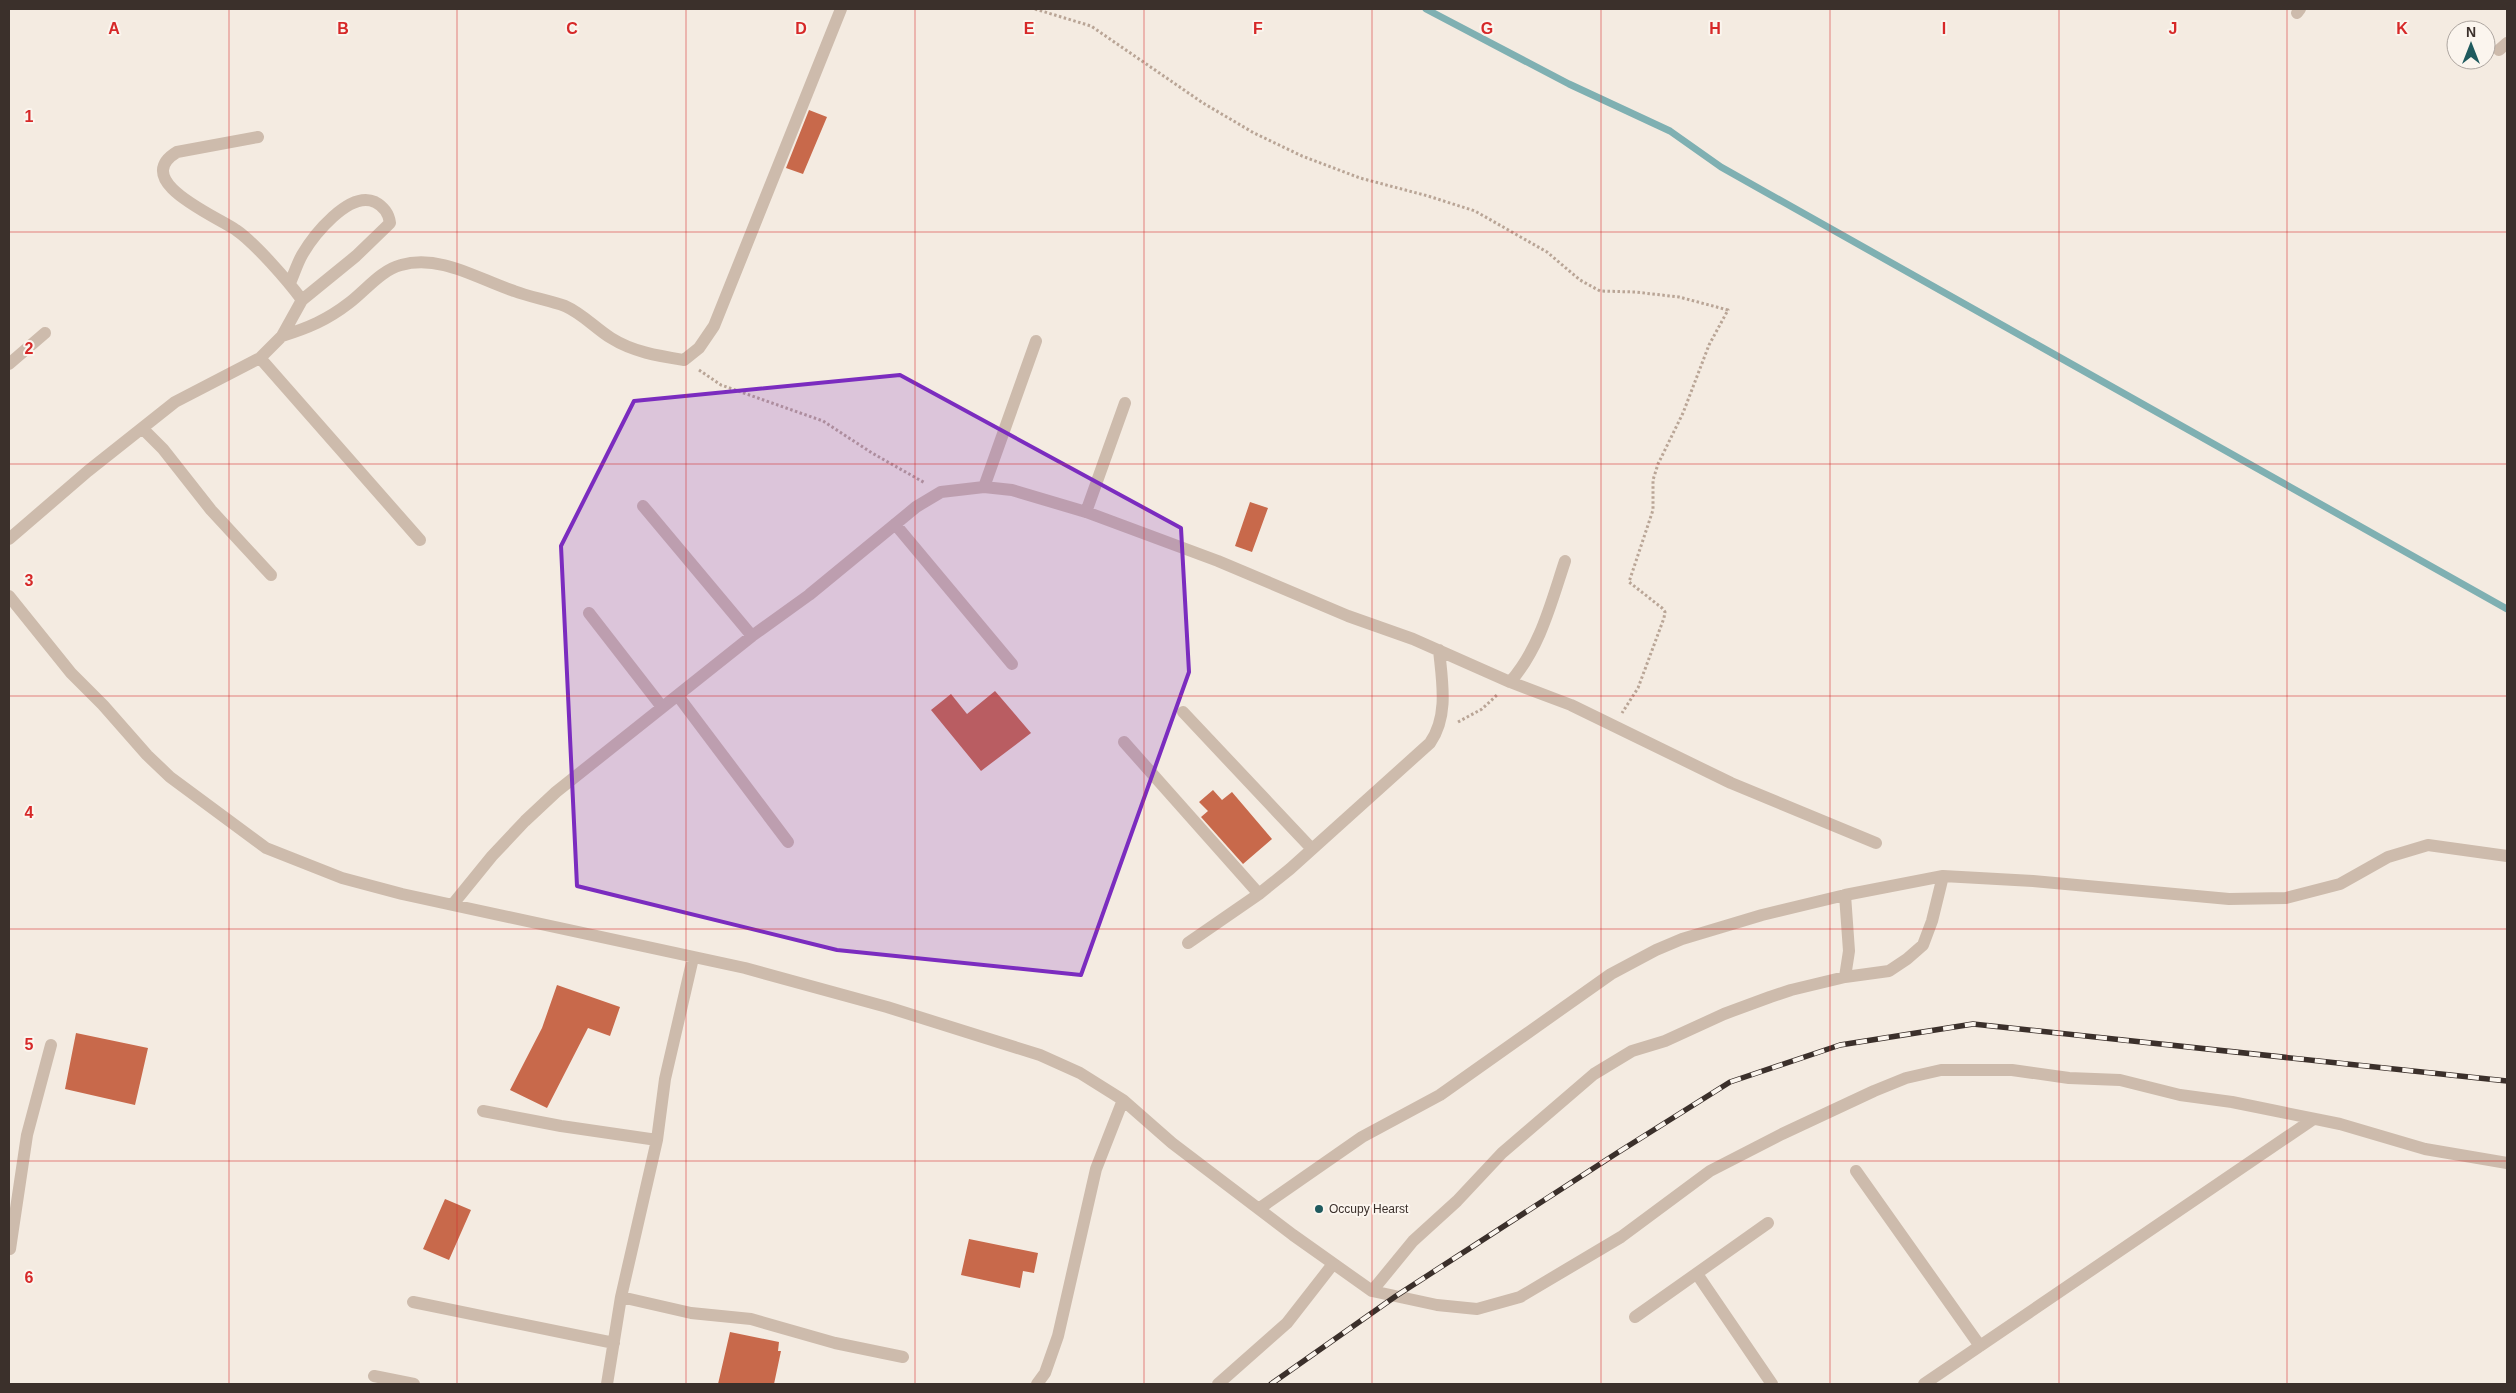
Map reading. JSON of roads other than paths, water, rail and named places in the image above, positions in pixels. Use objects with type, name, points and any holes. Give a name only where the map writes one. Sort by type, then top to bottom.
[{"type":"street","points":[[282,336],[316,325],[349,304],[382,275],[399,265],[417,262],[471,272],[514,291],[564,306],[588,318],[611,338],[640,351],[684,360],[700,348],[714,326],[841,9]]},
{"type":"street","points":[[258,137],[177,152],[168,158],[164,168],[165,176],[170,186],[187,202],[237,230],[290,284],[302,300]]},
{"type":"street","points":[[9,539],[88,471],[175,402],[260,358],[282,336],[302,300],[356,256],[390,223],[386,211],[374,202],[364,200],[346,206],[315,235],[301,256],[290,284]]},
{"type":"street","points":[[9,364],[45,333]]},
{"type":"street","points":[[984,487],[1036,342]]},
{"type":"street","points":[[260,358],[420,540]]},
{"type":"street","points":[[1086,512],[1126,403]]},
{"type":"street","points":[[143,429],[163,449],[211,510],[270,575]]},
{"type":"street","points":[[453,904],[492,856],[525,820],[556,792],[752,636],[809,595],[916,507],[941,492],[984,487],[1012,490],[1086,512],[1439,650],[1510,682],[1614,724],[1731,783],[1876,843]]},
{"type":"street","points":[[642,506],[752,636]]},
{"type":"street","points":[[895,524],[1012,664]]},
{"type":"street","points":[[1510,682],[1523,667],[1537,641],[1565,561]]},
{"type":"street","points":[[9,596],[71,674],[103,705],[170,778],[266,848],[342,878],[693,958],[745,968],[888,1007],[1040,1055],[1080,1073],[1122,1100],[1172,1143],[1372,1291],[1437,1305],[1477,1309],[1520,1297],[1621,1237],[1710,1171],[1782,1134],[1874,1091],[1906,1078],[1941,1070],[2012,1070],[2069,1078],[2120,1080],[2312,1120],[2340,1124],[2425,1148],[2507,1163]]},
{"type":"street","points":[[589,612],[662,707]]},
{"type":"street","points":[[1188,943],[1259,894],[1430,743],[1439,730],[1443,694],[1439,650]]},
{"type":"street","points":[[678,696],[788,842]]},
{"type":"street","points":[[1183,712],[1312,849]]},
{"type":"street","points":[[1124,742],[1259,894]]},
{"type":"street","points":[[1260,1208],[1362,1137],[1440,1095],[1580,994],[1620,969],[1656,950],[1682,940],[1762,915],[1844,895],[1943,876],[2033,881],[2229,899],[2286,898],[2340,884],[2388,857],[2428,845],[2507,856]]},
{"type":"street","points":[[1372,1291],[1413,1241],[1457,1201],[1502,1152],[1594,1074],[1632,1051],[1665,1041],[1724,1014],[1790,990],[1845,977],[1889,971],[1924,945],[1943,876]]},
{"type":"street","points":[[1844,895],[1849,951],[1845,977]]},
{"type":"street","points":[[608,1384],[621,1297],[657,1140],[665,1079],[693,958]]},
{"type":"street","points":[[9,1252],[27,1135],[50,1044]]},
{"type":"street","points":[[1037,1384],[1045,1373],[1058,1336],[1096,1169],[1122,1100]]},
{"type":"street","points":[[483,1111],[561,1126],[657,1140]]},
{"type":"street","points":[[1924,1384],[2312,1120]]},
{"type":"street","points":[[1856,1171],[1980,1346]]},
{"type":"street","points":[[1635,1317],[1768,1223]]},
{"type":"street","points":[[1218,1384],[1287,1323],[1333,1264]]},
{"type":"street","points":[[1696,1274],[1772,1384]]},
{"type":"street","points":[[621,1297],[691,1313],[751,1319],[835,1343],[902,1357]]},
{"type":"street","points":[[413,1302],[614,1343]]},
{"type":"street","points":[[374,1376],[414,1384]]},
{"type":"waterway","points":[[1426,9],[1569,84],[1670,131],[1721,167],[2507,609]]},
{"type":"railway","points":[[1271,1384],[1396,1296],[1730,1082],[1840,1045],[1973,1024],[2507,1081]]},
{"type":"place","name":"Occupy Hearst","points":[[1319,1209]]}]
